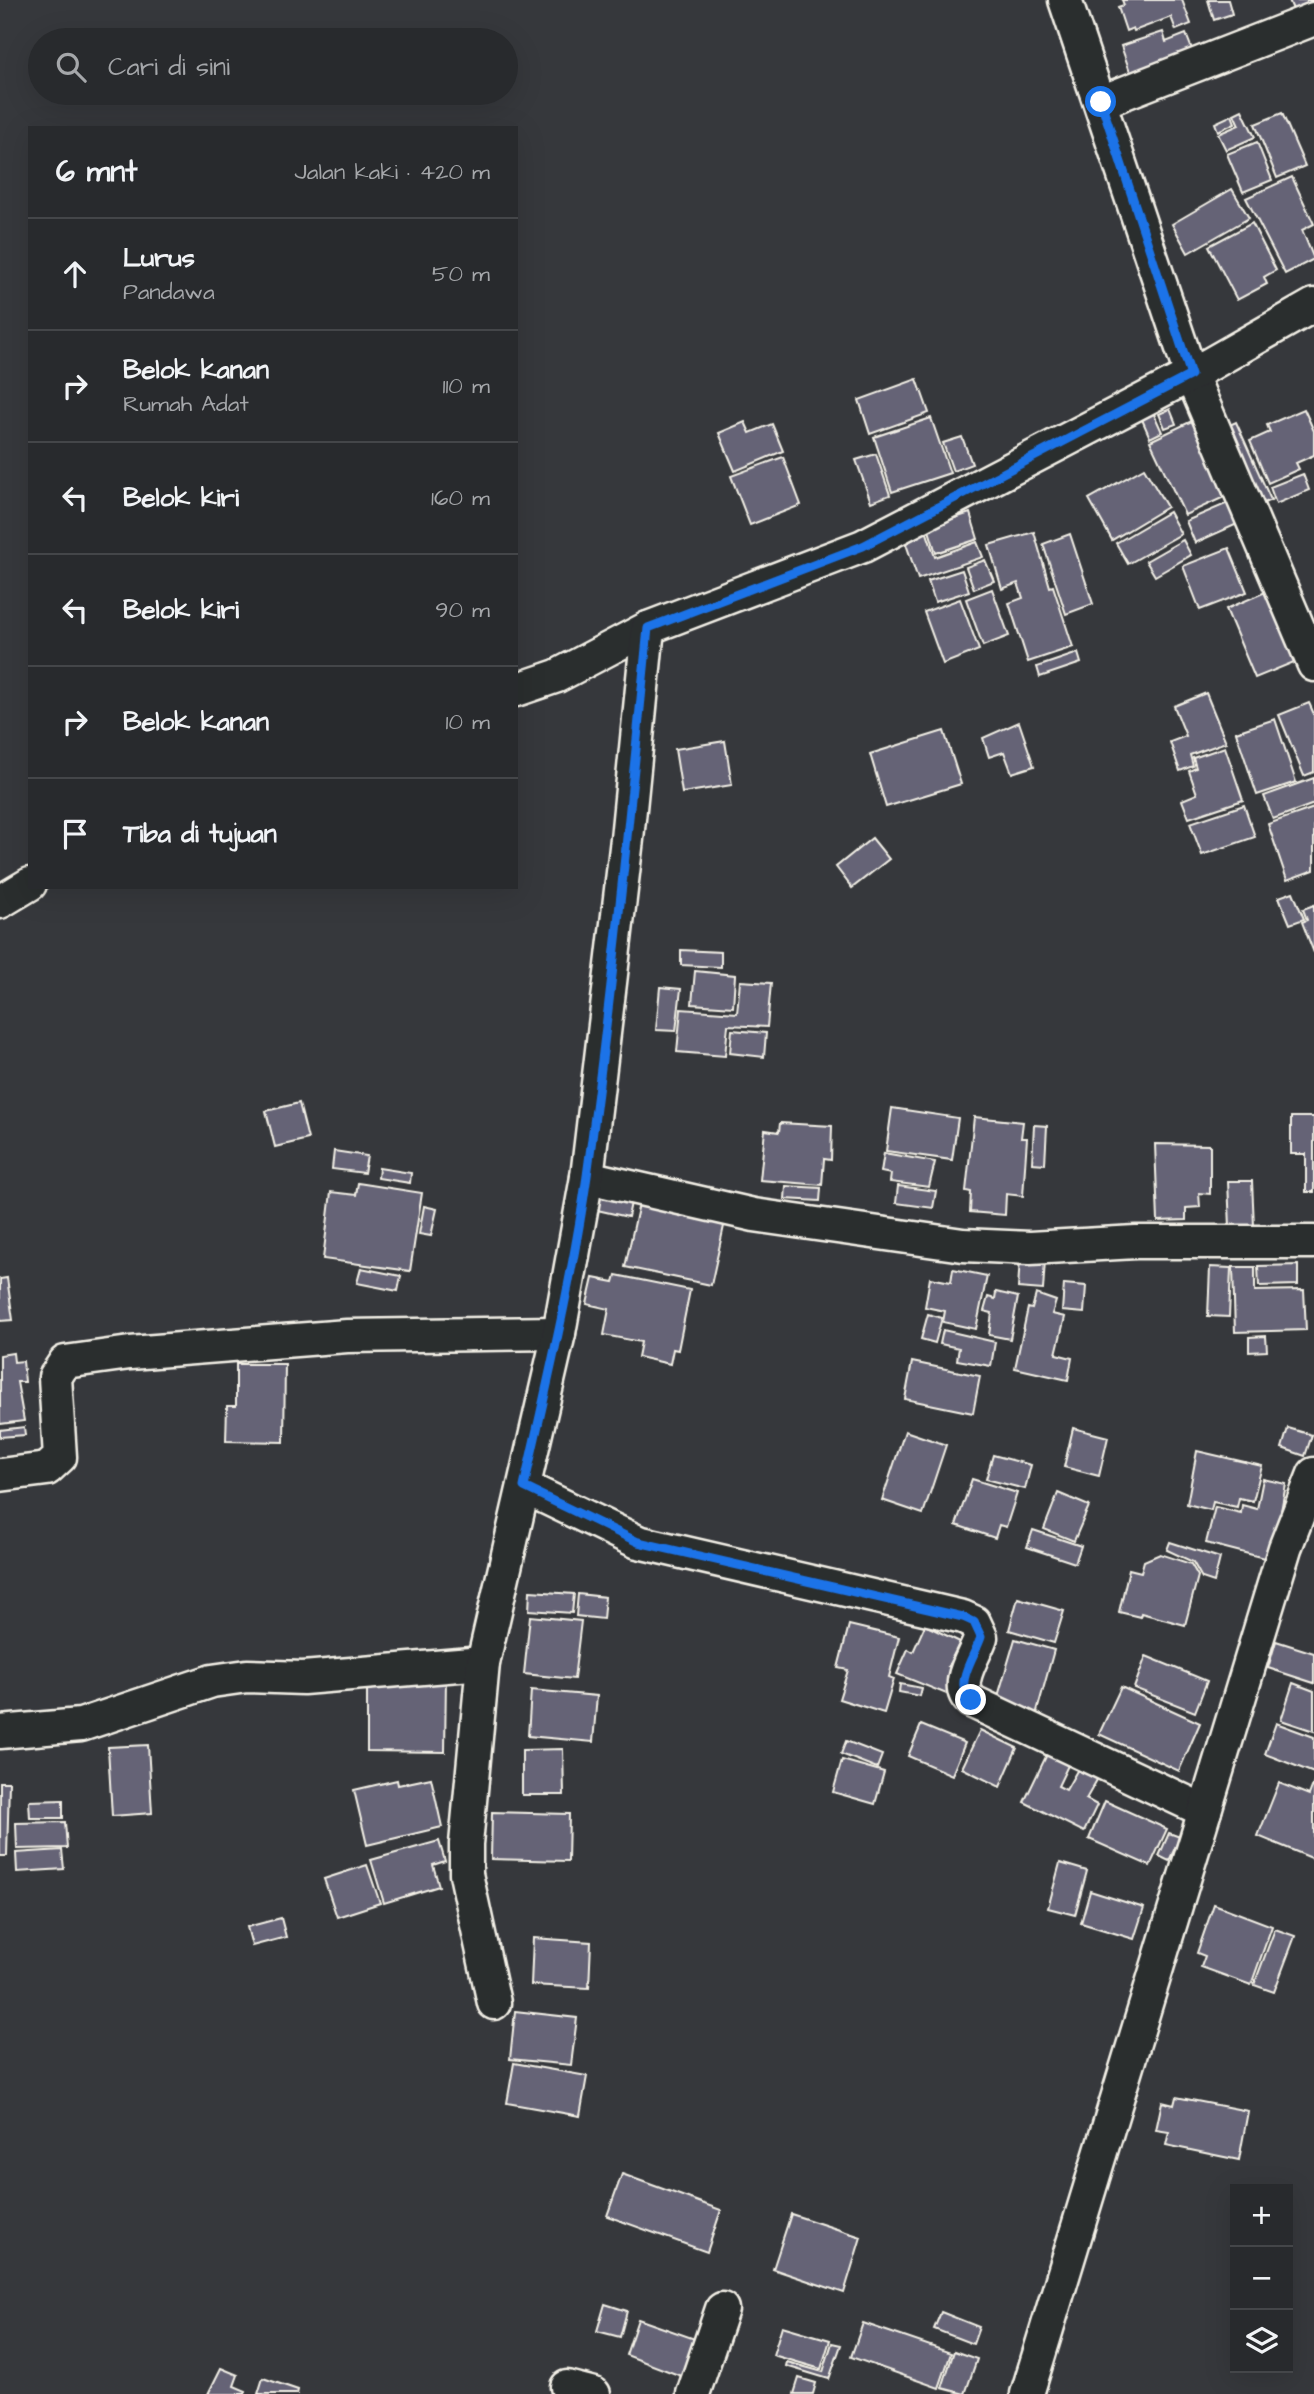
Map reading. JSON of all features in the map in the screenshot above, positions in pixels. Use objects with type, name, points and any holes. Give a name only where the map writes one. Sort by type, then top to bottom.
[{"type":"street","points":[[1065,0],[1191,375],[1314,665]]},
{"type":"street","points":[[1101,102],[1314,19]]},
{"type":"street","points":[[518,689],[557,676],[648,628],[863,546],[1191,375],[1314,304]]},
{"type":"street","points":[[494,2003],[466,1874],[466,1844],[483,1663],[559,1333],[587,1177],[627,839],[648,628]]},
{"type":"street","points":[[0,902],[28,885]]},
{"type":"street","points":[[587,1177],[754,1215],[963,1245],[1030,1248],[1136,1242],[1314,1242]]},
{"type":"street","points":[[0,1475],[47,1469],[60,1457],[55,1377],[65,1362],[130,1353],[347,1336],[559,1333]]},
{"type":"street","points":[[1027,2394],[1285,1548],[1314,1474]]},
{"type":"street","points":[[524,1487],[638,1542],[963,1617],[974,1622],[981,1637],[966,1673],[964,1690],[971,1700],[1205,1811]]},
{"type":"street","points":[[0,1732],[81,1725],[212,1681],[247,1676],[303,1678],[483,1663]]},
{"type":"street","points":[[693,2394],[722,2309]]},
{"type":"building","points":[[1122,0],[1182,0],[1191,24],[1176,30],[1171,17],[1134,31],[1133,28],[1126,31],[1118,7],[1124,5]]},
{"type":"building","points":[[1208,0],[1228,0],[1232,14],[1214,20]]},
{"type":"building","points":[[1289,0],[1314,0],[1314,10],[1296,17]]},
{"type":"building","points":[[1163,32],[1166,42],[1186,34],[1195,57],[1133,80],[1121,46]]},
{"type":"building","points":[[1242,110],[1255,137],[1226,150],[1218,134],[1239,125],[1234,114]]},
{"type":"building","points":[[1282,113],[1305,166],[1277,178],[1255,124]]},
{"type":"building","points":[[1232,115],[1235,123],[1218,131],[1215,123]]},
{"type":"building","points":[[1257,142],[1272,180],[1243,192],[1227,154]]},
{"type":"building","points":[[1292,177],[1314,224],[1302,230],[1314,259],[1285,274],[1246,198]]},
{"type":"building","points":[[1232,189],[1249,218],[1188,253],[1172,224]]},
{"type":"building","points":[[1252,223],[1276,270],[1264,277],[1267,284],[1237,300],[1209,246]]},
{"type":"building","points":[[917,379],[929,413],[870,434],[859,400]]},
{"type":"building","points":[[1170,409],[1176,424],[1165,428],[1159,414]]},
{"type":"building","points":[[1304,409],[1314,431],[1314,455],[1296,463],[1299,469],[1268,483],[1250,441],[1270,432],[1267,425]]},
{"type":"building","points":[[1153,412],[1162,432],[1150,438],[1141,417]]},
{"type":"building","points":[[931,418],[950,473],[892,492],[874,437]]},
{"type":"building","points":[[1198,418],[1233,493],[1185,515],[1150,441]]},
{"type":"building","points":[[745,422],[750,433],[772,424],[783,451],[735,471],[719,433]]},
{"type":"building","points":[[1236,422],[1271,500],[1255,507],[1221,429]]},
{"type":"building","points":[[962,437],[972,464],[953,471],[943,443]]},
{"type":"building","points":[[876,454],[890,495],[871,502],[856,460]]},
{"type":"building","points":[[783,457],[801,505],[750,525],[731,476]]},
{"type":"building","points":[[1144,468],[1167,507],[1112,540],[1089,499]]},
{"type":"building","points":[[1303,474],[1309,490],[1276,504],[1270,487]]},
{"type":"building","points":[[1235,500],[1244,521],[1195,543],[1186,521]]},
{"type":"building","points":[[1169,512],[1181,534],[1128,564],[1116,543]]},
{"type":"building","points":[[970,513],[978,539],[936,553],[928,527]]},
{"type":"building","points":[[925,527],[935,557],[977,542],[983,557],[918,579],[903,535]]},
{"type":"building","points":[[1034,532],[1050,587],[1053,586],[1073,647],[1028,662],[1009,603],[1023,598],[1018,583],[1002,589],[989,545]]},
{"type":"building","points":[[1070,534],[1093,604],[1066,614],[1043,544]]},
{"type":"building","points":[[1183,540],[1191,555],[1155,576],[1146,561]]},
{"type":"building","points":[[1229,548],[1247,592],[1200,610],[1183,566]]},
{"type":"building","points":[[985,560],[994,581],[974,589],[966,567]]},
{"type":"building","points":[[962,570],[969,591],[935,602],[928,581]]},
{"type":"building","points":[[992,589],[1009,636],[983,646],[966,599]]},
{"type":"building","points":[[1270,590],[1299,660],[1255,678],[1226,609]]},
{"type":"building","points":[[960,599],[979,650],[943,664],[924,612]]},
{"type":"building","points":[[1078,653],[1081,663],[1040,677],[1037,667]]},
{"type":"building","points":[[1206,693],[1226,742],[1190,755],[1193,766],[1180,771],[1170,742],[1186,736],[1174,706]]},
{"type":"building","points":[[1309,703],[1314,714],[1314,772],[1304,776],[1279,715]]},
{"type":"building","points":[[1275,719],[1296,782],[1257,795],[1236,732]]},
{"type":"building","points":[[1019,722],[1034,766],[1012,773],[1004,752],[989,757],[983,738]]},
{"type":"building","points":[[944,731],[961,784],[886,807],[870,754]]},
{"type":"building","points":[[725,741],[732,785],[682,793],[675,749]]},
{"type":"building","points":[[1225,747],[1243,800],[1189,818],[1182,800],[1197,794],[1189,771],[1196,768],[1193,758]]},
{"type":"building","points":[[1314,778],[1314,804],[1273,819],[1264,796]]},
{"type":"building","points":[[1244,805],[1255,837],[1202,855],[1190,823]]},
{"type":"building","points":[[1314,808],[1314,870],[1287,880],[1268,824]]},
{"type":"building","points":[[872,838],[889,859],[852,888],[836,867]]},
{"type":"building","points":[[1293,892],[1304,919],[1290,924],[1279,897]]},
{"type":"building","points":[[1314,905],[1314,953],[1302,922],[1307,920],[1303,909]]},
{"type":"building","points":[[681,950],[721,952],[721,967],[681,965]]},
{"type":"building","points":[[695,971],[735,975],[733,1007],[692,1004]]},
{"type":"building","points":[[740,981],[771,983],[767,1027],[728,1025],[725,1056],[677,1052],[681,1009],[737,1013]]},
{"type":"building","points":[[660,987],[681,989],[676,1031],[656,1030]]},
{"type":"building","points":[[732,1030],[766,1033],[764,1057],[730,1053]]},
{"type":"building","points":[[299,1103],[308,1139],[275,1147],[266,1111]]},
{"type":"building","points":[[892,1108],[958,1118],[952,1160],[886,1151]]},
{"type":"building","points":[[974,1117],[1023,1122],[1021,1138],[1027,1138],[1023,1196],[1006,1194],[1005,1215],[970,1212],[971,1192],[966,1191]]},
{"type":"building","points":[[1291,1117],[1314,1117],[1314,1192],[1306,1192],[1306,1154],[1291,1154]]},
{"type":"building","points":[[780,1123],[832,1126],[831,1160],[824,1159],[822,1185],[760,1180],[765,1130],[779,1132]]},
{"type":"building","points":[[1034,1125],[1047,1126],[1045,1164],[1032,1163]]},
{"type":"building","points":[[1155,1144],[1210,1145],[1210,1194],[1199,1193],[1200,1207],[1186,1208],[1186,1220],[1158,1221]]},
{"type":"building","points":[[334,1151],[367,1156],[364,1173],[332,1169]]},
{"type":"building","points":[[884,1153],[935,1162],[929,1187],[890,1182],[891,1174],[881,1172]]},
{"type":"building","points":[[379,1168],[411,1173],[410,1183],[378,1178]]},
{"type":"building","points":[[1228,1181],[1252,1181],[1254,1226],[1230,1227]]},
{"type":"building","points":[[358,1183],[422,1193],[410,1271],[323,1259],[331,1192],[356,1195]]},
{"type":"building","points":[[601,1186],[633,1193],[628,1217],[597,1210]]},
{"type":"building","points":[[786,1186],[821,1188],[820,1201],[785,1199]]},
{"type":"building","points":[[898,1186],[936,1191],[933,1208],[896,1203]]},
{"type":"building","points":[[640,1199],[726,1217],[711,1285],[625,1267]]},
{"type":"building","points":[[424,1206],[437,1209],[431,1236],[419,1234]]},
{"type":"building","points":[[1020,1258],[1045,1260],[1043,1290],[1018,1288]]},
{"type":"building","points":[[1298,1265],[1298,1285],[1259,1286],[1258,1266]]},
{"type":"building","points":[[1210,1267],[1231,1268],[1229,1317],[1208,1316]]},
{"type":"building","points":[[1233,1267],[1255,1267],[1255,1291],[1304,1290],[1306,1330],[1235,1332]]},
{"type":"building","points":[[361,1268],[401,1276],[398,1291],[357,1283]]},
{"type":"building","points":[[953,1269],[987,1276],[976,1329],[943,1322],[945,1311],[925,1307],[930,1278],[951,1282]]},
{"type":"building","points":[[616,1275],[690,1290],[678,1350],[673,1349],[670,1364],[638,1357],[641,1342],[604,1335],[609,1309],[587,1304],[593,1278],[614,1282]]},
{"type":"building","points":[[7,1278],[13,1320],[0,1321],[0,1279]]},
{"type":"building","points":[[1064,1284],[1086,1286],[1084,1313],[1062,1311]]},
{"type":"building","points":[[996,1292],[1018,1297],[1010,1339],[989,1335],[992,1313],[984,1311],[988,1297],[995,1299]]},
{"type":"building","points":[[1036,1294],[1056,1301],[1052,1314],[1065,1317],[1056,1354],[1072,1358],[1068,1380],[1015,1368],[1028,1308],[1032,1309]]},
{"type":"building","points":[[928,1314],[942,1318],[935,1343],[921,1339]]},
{"type":"building","points":[[943,1330],[995,1342],[991,1366],[957,1360],[959,1348],[940,1344]]},
{"type":"building","points":[[1266,1336],[1267,1351],[1249,1352],[1249,1337]]},
{"type":"building","points":[[13,1353],[14,1362],[23,1361],[25,1382],[17,1382],[24,1421],[0,1424],[0,1355]]},
{"type":"building","points":[[912,1362],[980,1376],[973,1413],[905,1399]]},
{"type":"building","points":[[236,1364],[285,1364],[284,1442],[226,1441],[227,1406],[236,1406]]},
{"type":"building","points":[[24,1427],[25,1435],[0,1437],[0,1430]]},
{"type":"building","points":[[1073,1428],[1108,1437],[1099,1476],[1064,1467]]},
{"type":"building","points":[[1288,1428],[1312,1435],[1305,1456],[1282,1448]]},
{"type":"building","points":[[905,1431],[946,1445],[923,1514],[882,1500]]},
{"type":"building","points":[[1197,1451],[1262,1466],[1253,1501],[1239,1498],[1237,1507],[1213,1502],[1211,1510],[1187,1504]]},
{"type":"building","points":[[993,1455],[1031,1465],[1025,1489],[986,1479]]},
{"type":"building","points":[[972,1479],[1017,1493],[1006,1527],[999,1525],[995,1538],[956,1525]]},
{"type":"building","points":[[1263,1479],[1286,1484],[1272,1560],[1206,1543],[1215,1507],[1241,1513],[1242,1505],[1257,1509]]},
{"type":"building","points":[[1058,1493],[1089,1506],[1074,1541],[1044,1529]]},
{"type":"building","points":[[1033,1530],[1081,1546],[1075,1563],[1027,1547]]},
{"type":"building","points":[[1170,1542],[1220,1558],[1214,1582],[1202,1578],[1193,1562],[1167,1550]]},
{"type":"building","points":[[1160,1554],[1191,1564],[1198,1576],[1185,1625],[1141,1613],[1140,1617],[1119,1612],[1129,1569],[1141,1572],[1144,1561]]},
{"type":"building","points":[[530,1591],[574,1594],[572,1613],[529,1610]]},
{"type":"building","points":[[578,1594],[605,1597],[603,1619],[576,1616]]},
{"type":"building","points":[[1018,1598],[1064,1611],[1054,1643],[1009,1630]]},
{"type":"building","points":[[530,1616],[581,1621],[574,1679],[524,1674]]},
{"type":"building","points":[[849,1625],[899,1637],[889,1677],[894,1679],[884,1713],[839,1699],[848,1670],[838,1668]]},
{"type":"building","points":[[925,1625],[960,1642],[948,1666],[959,1669],[949,1695],[897,1674],[908,1649],[913,1652]]},
{"type":"building","points":[[1015,1639],[1054,1650],[1036,1715],[996,1703]]},
{"type":"building","points":[[1276,1641],[1314,1653],[1314,1683],[1268,1668]]},
{"type":"building","points":[[1146,1656],[1207,1681],[1195,1712],[1134,1688]]},
{"type":"building","points":[[367,1676],[446,1677],[445,1752],[367,1751]]},
{"type":"building","points":[[1293,1683],[1314,1691],[1314,1731],[1281,1720]]},
{"type":"building","points":[[900,1684],[922,1688],[920,1696],[899,1692]]},
{"type":"building","points":[[1121,1687],[1200,1723],[1179,1771],[1099,1734]]},
{"type":"building","points":[[531,1690],[597,1696],[593,1742],[528,1736]]},
{"type":"building","points":[[1276,1723],[1314,1737],[1314,1773],[1265,1754]]},
{"type":"building","points":[[921,1725],[965,1743],[952,1775],[908,1756]]},
{"type":"building","points":[[980,1730],[1017,1748],[1000,1787],[962,1768]]},
{"type":"building","points":[[846,1741],[882,1755],[877,1768],[841,1754]]},
{"type":"building","points":[[1052,1744],[1073,1755],[1058,1786],[1066,1790],[1083,1760],[1102,1771],[1086,1799],[1097,1805],[1084,1832],[1024,1802]]},
{"type":"building","points":[[148,1745],[152,1813],[112,1816],[108,1747]]},
{"type":"building","points":[[563,1749],[564,1795],[522,1795],[522,1750]]},
{"type":"building","points":[[842,1760],[884,1772],[875,1804],[833,1792]]},
{"type":"building","points":[[431,1778],[442,1827],[367,1845],[354,1790],[397,1780],[398,1785]]},
{"type":"building","points":[[0,1782],[9,1782],[7,1856],[0,1856]]},
{"type":"building","points":[[1314,1782],[1314,1859],[1258,1836],[1279,1783],[1309,1795]]},
{"type":"building","points":[[63,1800],[63,1818],[30,1818],[29,1801]]},
{"type":"building","points":[[1105,1801],[1167,1829],[1150,1866],[1089,1839]]},
{"type":"building","points":[[492,1812],[569,1814],[568,1861],[491,1859]]},
{"type":"building","points":[[65,1822],[67,1848],[17,1849],[16,1823]]},
{"type":"building","points":[[1169,1833],[1180,1837],[1169,1861],[1159,1856]]},
{"type":"building","points":[[439,1841],[445,1861],[433,1865],[439,1886],[384,1903],[371,1860]]},
{"type":"building","points":[[62,1850],[64,1869],[17,1872],[16,1853]]},
{"type":"building","points":[[1060,1863],[1087,1871],[1075,1915],[1048,1908]]},
{"type":"building","points":[[367,1865],[380,1903],[337,1917],[324,1879]]},
{"type":"building","points":[[1090,1891],[1144,1908],[1134,1939],[1081,1923]]},
{"type":"building","points":[[1214,1904],[1272,1926],[1251,1985],[1201,1967],[1205,1956],[1197,1953]]},
{"type":"building","points":[[281,1918],[286,1937],[252,1946],[247,1927]]},
{"type":"building","points":[[1275,1929],[1295,1936],[1274,1992],[1254,1985]]},
{"type":"building","points":[[533,1938],[591,1942],[589,1988],[531,1985]]},
{"type":"building","points":[[515,2011],[577,2018],[571,2065],[510,2059]]},
{"type":"building","points":[[514,2063],[587,2076],[580,2116],[507,2103]]},
{"type":"building","points":[[1176,2097],[1248,2111],[1239,2160],[1166,2145],[1169,2132],[1156,2130],[1162,2102],[1174,2105]]},
{"type":"building","points":[[622,2174],[721,2210],[707,2252],[607,2216]]},
{"type":"building","points":[[791,2214],[861,2237],[844,2293],[773,2269]]},
{"type":"building","points":[[605,2304],[627,2311],[620,2337],[597,2331]]},
{"type":"building","points":[[941,2312],[979,2327],[973,2344],[934,2329]]},
{"type":"building","points":[[638,2319],[695,2339],[681,2376],[626,2355]]},
{"type":"building","points":[[863,2323],[951,2353],[939,2388],[851,2357]]},
{"type":"building","points":[[782,2326],[830,2340],[821,2369],[773,2355]]},
{"type":"building","points":[[832,2343],[841,2345],[829,2379],[786,2366],[787,2362],[823,2372]]},
{"type":"building","points":[[954,2351],[977,2359],[965,2394],[942,2388]]},
{"type":"building","points":[[221,2368],[238,2375],[234,2386],[246,2391],[245,2394],[208,2394]]},
{"type":"building","points":[[263,2378],[298,2390],[297,2394],[258,2394]]},
{"type":"building","points":[[799,2378],[816,2383],[813,2394],[794,2394]]},
{"type":"route","points":[[971,1700],[964,1690],[966,1673],[981,1637],[974,1622],[918,1605],[638,1542],[605,1529],[524,1487],[559,1333],[587,1177],[627,839],[648,628],[863,546],[1191,375],[1101,102]]}]
